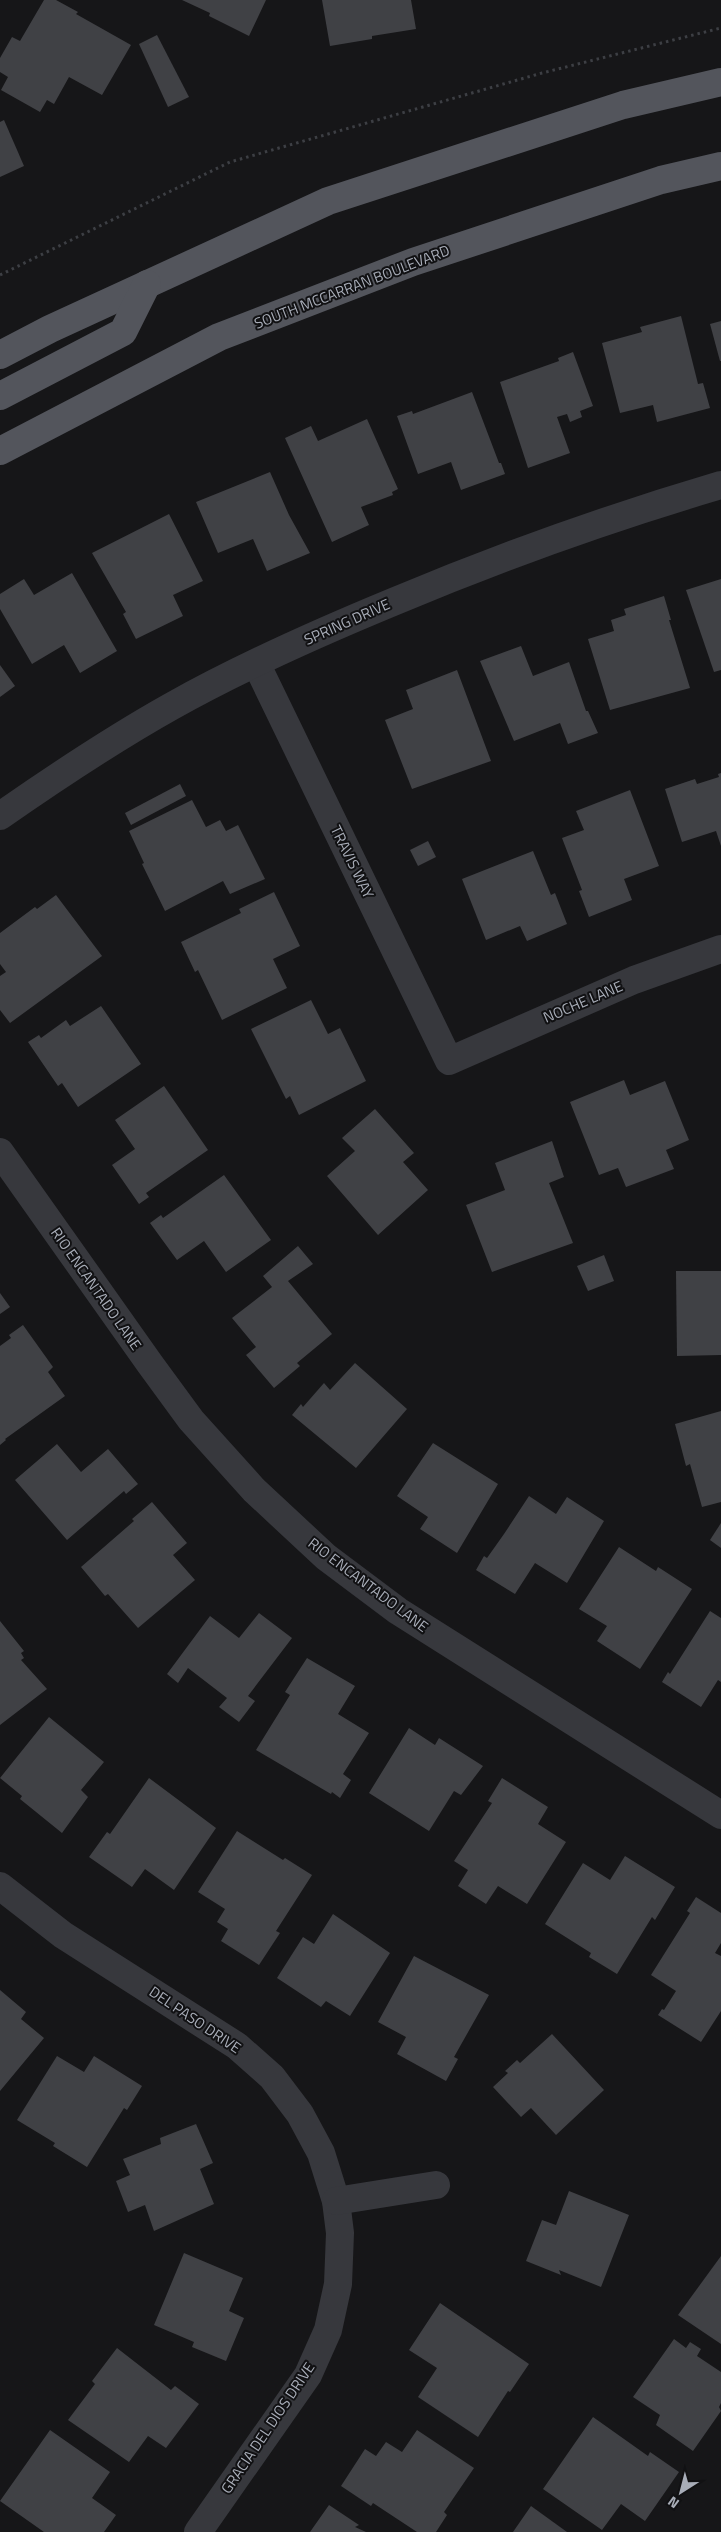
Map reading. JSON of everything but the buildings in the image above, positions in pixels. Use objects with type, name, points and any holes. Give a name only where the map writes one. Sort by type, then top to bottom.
[{"type":"main road","points":[[0,355],[50,329],[328,201],[623,105],[721,82]]},
{"type":"main road","name":"SOUTH MCCARRAN BOULEVARD","points":[[0,451],[219,337],[413,262],[661,180],[721,166]]},
{"type":"main road","points":[[0,396],[123,332],[147,284]]},
{"type":"street","name":"SPRING DRIVE","points":[[0,816],[68,768],[173,706],[256,662],[341,623],[486,563],[644,508],[721,486]]},
{"type":"street","name":"TRAVIS WAY","points":[[256,662],[449,1061]]},
{"type":"street","name":"NOCHE LANE","points":[[449,1061],[634,980],[721,949]]},
{"type":"street","name":"RIO ENCANTADO LANE","points":[[0,1152],[191,1420],[254,1490],[326,1557],[398,1611],[721,1816]]},
{"type":"street","name":"DEL PASO DRIVE","points":[[0,1886],[63,1935],[237,2046],[272,2077],[300,2114],[321,2153],[336,2201]]},
{"type":"street","points":[[336,2201],[436,2185]]},
{"type":"street","name":"GRACIA DEL DIOS DRIVE","points":[[198,2532],[308,2375],[328,2330],[338,2284],[340,2233],[336,2201]]},
{"type":"path","points":[[0,275],[230,162],[542,73],[721,28]]}]
